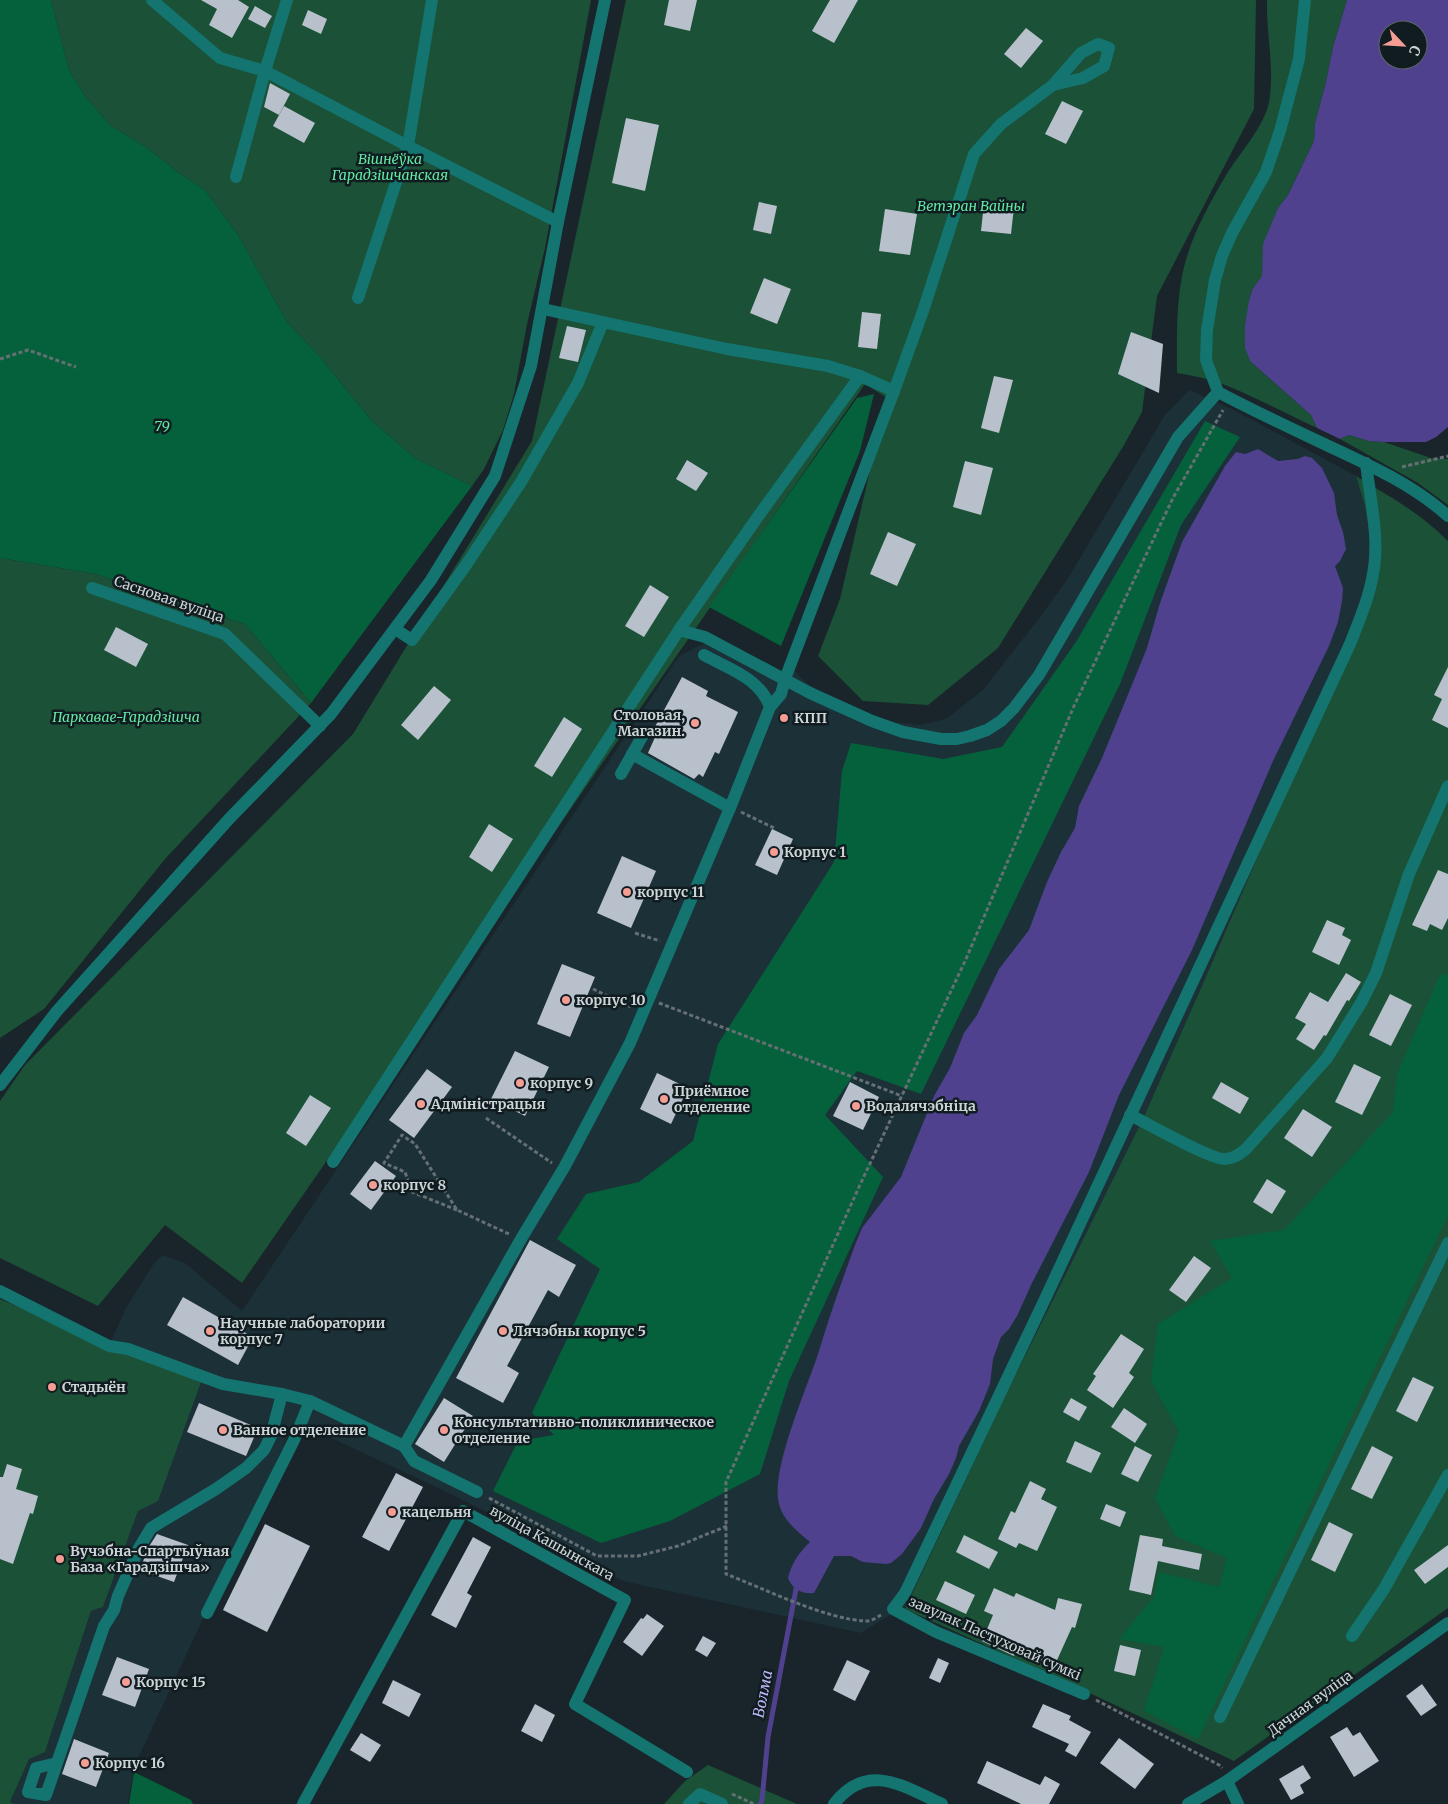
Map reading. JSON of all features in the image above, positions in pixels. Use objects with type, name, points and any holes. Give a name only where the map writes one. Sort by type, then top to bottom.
[{"type":"street","points":[[152,0],[220,58],[265,71],[558,222]]},
{"type":"street","points":[[236,177],[287,0]]},
{"type":"street","points":[[358,298],[408,146],[432,0]]},
{"type":"street","points":[[0,1085],[57,1011],[229,819],[331,714],[431,580],[495,476],[531,366],[558,222],[605,0]]},
{"type":"street","points":[[1305,0],[1299,58],[1280,131],[1266,172],[1232,233],[1222,256],[1215,280],[1207,330],[1206,360],[1223,395],[1267,418],[1381,471],[1412,488],[1434,503],[1448,516]]},
{"type":"street","points":[[404,1446],[562,1170],[630,1043],[650,1000],[770,707],[781,694],[923,311],[974,154],[1001,124],[1053,85]]},
{"type":"street","points":[[543,309],[727,349],[828,366],[860,376],[894,391]]},
{"type":"street","points":[[395,629],[412,640],[464,568],[521,482],[578,383],[603,322]]},
{"type":"street","points":[[333,1162],[679,630],[758,515],[860,376]]},
{"type":"street","points":[[679,630],[705,637],[834,705],[903,732],[941,739],[957,739],[987,730],[1001,721],[1014,708],[1040,675],[1178,437],[1223,395]]},
{"type":"street","points":[[893,1609],[909,1584],[1045,1299],[1350,644],[1366,601],[1373,573],[1376,541],[1366,463]]},
{"type":"street","name":"Сасновая вуліца","points":[[92,588],[225,634],[320,726]]},
{"type":"street","points":[[704,655],[751,680],[763,692],[770,707]]},
{"type":"street","points":[[621,774],[643,735]]},
{"type":"street","points":[[632,754],[730,808]]},
{"type":"street","points":[[1130,1115],[1209,1155],[1224,1159],[1234,1157],[1246,1149],[1327,1058],[1361,1003],[1376,973],[1409,874],[1448,786]]},
{"type":"street","points":[[1220,1717],[1448,1243]]},
{"type":"street","points":[[0,1291],[109,1346],[128,1349],[223,1384],[282,1394],[310,1401],[404,1446],[414,1461],[477,1492]]},
{"type":"street","points":[[58,1762],[104,1626],[114,1610],[118,1596],[151,1528],[216,1489],[246,1468],[264,1450],[271,1436],[282,1394]]},
{"type":"street","points":[[207,1614],[294,1440],[310,1401]]},
{"type":"street","points":[[1352,1636],[1384,1589],[1448,1475]]},
{"type":"street","name":"вуліца Кашынскага","points":[[303,1804],[463,1511],[625,1600],[575,1704],[687,1772]]},
{"type":"street","name":"завулак Пастуховай сумкі","points":[[893,1609],[936,1632],[1084,1694]]},
{"type":"street","name":"Дачная вуліца","points":[[1188,1804],[1227,1781],[1448,1623]]},
{"type":"street","points":[[834,1804],[838,1798],[853,1786],[863,1781],[875,1779],[894,1783],[942,1804]]},
{"type":"street","points":[[1227,1781],[1238,1804]]},
{"type":"street","points":[[689,1804],[700,1794],[722,1804]]},
{"type":"path","points":[[0,359],[28,350],[76,368]]},
{"type":"path","points":[[893,1609],[870,1621],[852,1619],[819,1610],[726,1574],[726,1482],[858,1187],[966,959],[1074,706],[1223,395]]},
{"type":"path","points":[[1381,471],[1448,456]]},
{"type":"path","points":[[730,808],[774,828]]},
{"type":"path","points":[[635,933],[672,945]]},
{"type":"path","points":[[593,989],[643,1012]]},
{"type":"path","points":[[650,1000],[902,1096]]},
{"type":"path","points":[[486,1118],[562,1170]]},
{"type":"path","points":[[457,1210],[416,1144],[402,1135],[384,1163],[405,1172],[412,1192],[521,1239]]},
{"type":"path","points":[[477,1492],[596,1556],[638,1556],[678,1546],[726,1526]]},
{"type":"path","points":[[1084,1694],[1221,1766],[1227,1781]]},
{"type":"path","points":[[724,1791],[754,1804]]},
{"type":"shaded area","points":[[1347,0],[1448,0],[1448,427],[1436,437],[1426,442],[1369,441],[1349,435],[1340,439],[1317,428],[1311,415],[1251,362],[1245,348],[1245,325],[1249,301],[1252,290],[1262,276],[1263,244],[1278,208],[1288,195],[1314,141],[1315,123],[1333,47]]},
{"type":"shaded area","points":[[1189,390],[1234,410],[1356,476],[1365,506],[1370,539],[1369,598],[1142,1121],[1007,1392],[905,1609],[895,1612],[861,1633],[623,1581],[453,1495],[295,1421],[134,1767],[128,1804],[10,1803],[29,1758],[45,1752],[91,1611],[103,1607],[138,1511],[109,1346],[125,1310],[152,1266],[162,1255],[185,1263],[242,1311],[679,656],[704,643],[771,676],[790,666],[805,682],[834,699],[881,721],[920,725],[946,719],[983,690],[1037,621],[1067,580],[1165,415]]},
{"type":"shaded area","points":[[1258,449],[1278,461],[1298,459],[1305,456],[1312,458],[1322,468],[1334,493],[1337,515],[1346,549],[1335,566],[1343,588],[1338,622],[1329,646],[1273,761],[1192,950],[1119,1095],[1089,1172],[1017,1316],[1009,1329],[1001,1337],[993,1359],[990,1384],[979,1411],[959,1446],[949,1474],[934,1499],[921,1528],[902,1554],[891,1563],[863,1562],[851,1556],[834,1556],[814,1593],[802,1592],[792,1586],[788,1578],[796,1558],[810,1542],[791,1525],[781,1510],[778,1489],[780,1471],[791,1429],[855,1245],[862,1228],[901,1177],[934,1096],[950,1068],[964,1033],[977,1015],[999,969],[1029,930],[1047,882],[1075,828],[1079,806],[1102,758],[1147,648],[1160,603],[1182,542],[1225,466],[1236,452],[1245,454]]},
{"type":"green space","name":"79","points":[[0,0],[51,0],[69,70],[85,96],[110,125],[146,147],[179,173],[205,190],[238,235],[287,322],[320,357],[371,420],[415,458],[472,486],[311,703],[245,624],[96,574],[0,558]]},
{"type":"green space","name":"Вішнёўка Гарадзішчанская","points":[[51,0],[591,0],[545,248],[527,324],[514,394],[503,430],[484,469],[472,486],[415,458],[371,420],[320,357],[287,322],[238,235],[205,190],[179,173],[146,147],[110,125],[85,96],[69,70]]},
{"type":"green space","name":"Ветэран Вайны","points":[[626,0],[1256,0],[1254,109],[1157,296],[1142,412],[1124,445],[998,648],[928,705],[863,701],[818,656],[840,599],[887,398],[865,384],[242,1283],[165,1225],[98,1306],[0,1258],[0,1101],[25,1065],[353,734],[532,441]]},
{"type":"green space","points":[[1267,0],[1347,0],[1333,47],[1315,123],[1314,141],[1288,195],[1278,208],[1264,244],[1262,277],[1252,290],[1249,301],[1251,362],[1311,415],[1317,428],[1224,385],[1207,379],[1177,373],[1178,305],[1188,254],[1198,227],[1211,202],[1230,169],[1262,121],[1269,102],[1271,64]]},
{"type":"green space","points":[[874,394],[860,451],[781,646],[709,607],[857,398]]},
{"type":"green space","points":[[1205,421],[1240,437],[1181,525],[1120,684],[921,1094],[857,1071],[825,1115],[883,1177],[789,1381],[760,1474],[670,1521],[601,1543],[493,1491],[518,1441],[554,1435],[532,1413],[600,1269],[557,1239],[586,1194],[639,1182],[693,1141],[718,1044],[834,862],[842,771],[851,743],[943,759],[1002,747],[1076,642]]},
{"type":"green space","points":[[1349,435],[1369,441],[1384,442],[1431,458],[1448,459],[1448,505],[1418,483],[1340,439]]},
{"type":"green space","points":[[1356,476],[1415,513],[1448,541],[1448,1608],[1234,1761],[905,1609],[1007,1392],[1142,1121],[1369,598],[1370,539],[1365,506]]},
{"type":"green space","name":"Паркавае-Гарадзішча","points":[[0,558],[96,574],[245,624],[311,703],[165,859],[44,1009],[0,1038]]},
{"type":"green space","points":[[1448,974],[1448,1215],[1198,1739],[1144,1711],[1164,1647],[1119,1639],[1154,1597],[1159,1572],[1219,1587],[1227,1558],[1175,1536],[1155,1498],[1179,1432],[1151,1381],[1158,1324],[1232,1278],[1210,1241],[1284,1230],[1393,1112],[1397,1074],[1440,975]]},
{"type":"green space","name":"Вучэбна-Спартыўная База «Гарадзішча»","points":[[0,1299],[109,1346],[201,1382],[158,1501],[138,1511],[103,1607],[91,1611],[45,1752],[29,1759],[10,1802],[15,1804],[0,1804]]},
{"type":"green space","points":[[708,1765],[797,1804],[664,1804],[685,1781]]},
{"type":"green space","points":[[134,1772],[191,1800],[193,1804],[129,1804]]},
{"type":"building","points":[[201,0],[238,0],[249,7],[232,38],[209,25],[217,9]]},
{"type":"building","points":[[669,0],[697,0],[690,31],[664,25]]},
{"type":"building","points":[[830,0],[858,0],[834,43],[812,31]]},
{"type":"building","points":[[255,6],[272,16],[265,28],[248,19]]},
{"type":"building","points":[[308,10],[327,19],[321,34],[302,25]]},
{"type":"building","points":[[1026,28],[1043,41],[1021,68],[1004,54]]},
{"type":"building","points":[[270,83],[290,94],[279,115],[264,107]]},
{"type":"building","points":[[1062,101],[1083,111],[1066,144],[1045,134]]},
{"type":"building","points":[[284,106],[315,123],[304,143],[273,126]]},
{"type":"building","points":[[626,118],[659,125],[645,191],[612,183]]},
{"type":"building","points":[[759,202],[777,206],[771,234],[753,230]]},
{"type":"building","points":[[984,203],[1014,207],[1011,234],[981,231]]},
{"type":"building","points":[[885,209],[917,214],[910,255],[879,251]]},
{"type":"building","points":[[764,278],[791,289],[777,324],[750,313]]},
{"type":"building","points":[[862,312],[881,314],[877,349],[858,347]]},
{"type":"building","points":[[567,326],[586,330],[578,362],[559,358]]},
{"type":"building","points":[[1131,332],[1163,344],[1159,393],[1118,374]]},
{"type":"building","points":[[994,376],[1013,380],[999,433],[981,428]]},
{"type":"building","points":[[687,460],[708,473],[696,491],[676,479]]},
{"type":"building","points":[[965,461],[993,468],[981,515],[953,507]]},
{"type":"building","points":[[888,532],[916,544],[897,586],[870,574]]},
{"type":"building","points":[[650,585],[669,597],[644,637],[625,626]]},
{"type":"building","points":[[116,627],[148,644],[136,667],[104,650]]},
{"type":"building","points":[[1448,667],[1448,728],[1432,720],[1442,699],[1434,695]]},
{"type":"building","name":"Столовая, Магазин.","points":[[682,677],[708,691],[706,696],[738,712],[719,754],[715,752],[703,777],[699,774],[694,779],[648,753],[656,735],[651,734]]},
{"type":"building","points":[[434,686],[451,700],[418,740],[401,725]]},
{"type":"building","points":[[564,717],[582,729],[552,777],[534,766]]},
{"type":"building","points":[[489,824],[513,839],[492,872],[469,857]]},
{"type":"building","name":"Корпус 1","points":[[772,829],[793,839],[777,875],[755,865]]},
{"type":"building","name":"корпус 11","points":[[622,856],[656,871],[631,928],[597,913]]},
{"type":"building","points":[[1438,870],[1448,874],[1448,918],[1442,930],[1430,924],[1427,931],[1412,925]]},
{"type":"building","points":[[1327,920],[1345,928],[1342,935],[1351,940],[1339,965],[1312,952]]},
{"type":"building","name":"корпус 10","points":[[562,964],[595,977],[570,1037],[537,1024]]},
{"type":"building","points":[[1346,973],[1361,982],[1349,1001],[1347,1000],[1326,1036],[1324,1035],[1314,1050],[1296,1039],[1306,1024],[1295,1018],[1310,992],[1328,1002]]},
{"type":"building","points":[[1390,994],[1412,1005],[1391,1046],[1369,1035]]},
{"type":"building","name":"корпус 9","points":[[515,1051],[549,1067],[525,1116],[491,1099]]},
{"type":"building","points":[[1354,1064],[1381,1077],[1362,1115],[1335,1102]]},
{"type":"building","name":"Адміністрацыя","points":[[427,1069],[452,1087],[414,1138],[389,1120]]},
{"type":"building","name":"Приёмное отделение","points":[[657,1073],[688,1088],[671,1124],[640,1109]]},
{"type":"building","name":"Водалячэбніца","points":[[850,1082],[879,1097],[863,1130],[833,1116]]},
{"type":"building","points":[[1221,1082],[1249,1098],[1240,1114],[1212,1098]]},
{"type":"building","points":[[310,1095],[331,1108],[306,1146],[286,1133]]},
{"type":"building","points":[[1303,1109],[1332,1127],[1312,1157],[1284,1138]]},
{"type":"building","name":"корпус 8","points":[[375,1161],[396,1176],[371,1210],[350,1194]]},
{"type":"building","points":[[1267,1179],[1286,1191],[1272,1214],[1253,1202]]},
{"type":"building","name":"Лячэбны корпус 5","points":[[530,1240],[576,1265],[559,1297],[548,1290],[507,1366],[519,1373],[503,1403],[456,1378]]},
{"type":"building","points":[[1194,1256],[1211,1268],[1186,1302],[1169,1290]]},
{"type":"building","name":"Научные лаборатории корпус 7","points":[[183,1297],[253,1337],[238,1365],[167,1325]]},
{"type":"building","points":[[1121,1334],[1144,1349],[1129,1373],[1134,1377],[1113,1408],[1087,1390],[1096,1376],[1093,1374]]},
{"type":"building","points":[[1413,1377],[1434,1387],[1417,1422],[1396,1411]]},
{"type":"building","name":"Консультативно-поликлиническое отделение","points":[[444,1398],[473,1416],[444,1462],[415,1444]]},
{"type":"building","points":[[1071,1398],[1087,1407],[1079,1421],[1063,1412]]},
{"type":"building","name":"Ванное отделение","points":[[199,1403],[258,1428],[246,1456],[187,1432]]},
{"type":"building","points":[[1124,1408],[1147,1424],[1135,1443],[1111,1427]]},
{"type":"building","points":[[1075,1441],[1101,1453],[1091,1473],[1066,1462]]},
{"type":"building","points":[[1135,1446],[1152,1455],[1138,1482],[1121,1474]]},
{"type":"building","points":[[1372,1446],[1393,1457],[1372,1499],[1351,1489]]},
{"type":"building","points":[[7,1464],[22,1469],[16,1489],[38,1496],[33,1514],[30,1513],[13,1564],[0,1559],[0,1477],[3,1477]]},
{"type":"building","name":"кацельня","points":[[396,1473],[423,1487],[389,1551],[362,1537]]},
{"type":"building","points":[[1030,1481],[1046,1489],[1041,1499],[1057,1507],[1037,1551],[1019,1543],[1016,1548],[998,1539],[1011,1511],[1015,1513]]},
{"type":"building","points":[[1106,1504],[1126,1512],[1120,1527],[1100,1519]]},
{"type":"building","points":[[1329,1522],[1353,1534],[1335,1572],[1311,1560]]},
{"type":"building","points":[[265,1524],[310,1546],[267,1632],[223,1610]]},
{"type":"building","points":[[157,1534],[188,1545],[174,1582],[140,1570],[148,1548]]},
{"type":"building","points":[[964,1535],[998,1552],[989,1569],[956,1552]]},
{"type":"building","points":[[1140,1535],[1163,1539],[1162,1546],[1202,1554],[1199,1570],[1158,1561],[1151,1595],[1129,1590]]},
{"type":"building","points":[[473,1537],[491,1547],[467,1593],[472,1596],[456,1628],[431,1615]]},
{"type":"building","points":[[1448,1545],[1448,1567],[1425,1584],[1414,1570]]},
{"type":"building","points":[[945,1581],[975,1595],[966,1614],[936,1600]]},
{"type":"building","points":[[994,1588],[1014,1597],[1016,1593],[1055,1610],[1058,1598],[1082,1604],[1075,1628],[1072,1627],[1053,1669],[1016,1652],[1014,1656],[982,1641],[993,1615],[984,1611]]},
{"type":"building","points":[[647,1614],[664,1626],[642,1656],[623,1642],[641,1618],[643,1619]]},
{"type":"building","points":[[703,1636],[716,1643],[707,1657],[695,1650]]},
{"type":"building","points":[[1120,1645],[1141,1650],[1135,1676],[1114,1671]]},
{"type":"building","name":"Корпус 15","points":[[117,1657],[149,1669],[135,1707],[102,1695]]},
{"type":"building","points":[[938,1658],[949,1663],[940,1683],[929,1678]]},
{"type":"building","points":[[847,1660],[870,1671],[855,1701],[833,1690]]},
{"type":"building","points":[[393,1680],[421,1694],[409,1717],[382,1703]]},
{"type":"building","points":[[1422,1684],[1437,1705],[1421,1716],[1406,1696]]},
{"type":"building","points":[[535,1704],[555,1715],[542,1742],[521,1731]]},
{"type":"building","points":[[1043,1704],[1071,1716],[1069,1720],[1091,1732],[1076,1757],[1065,1751],[1069,1744],[1032,1727]]},
{"type":"building","points":[[1347,1727],[1353,1736],[1360,1732],[1379,1761],[1354,1777],[1330,1737]]},
{"type":"building","points":[[361,1733],[381,1745],[370,1762],[350,1750]]},
{"type":"building","points":[[1119,1738],[1154,1764],[1135,1789],[1100,1763]]},
{"type":"building","name":"Корпус 16","points":[[74,1739],[109,1753],[96,1787],[62,1774]]},
{"type":"building","points":[[987,1761],[1040,1785],[1045,1776],[1060,1784],[1049,1804],[1021,1804],[977,1783]]},
{"type":"building","points":[[1303,1765],[1311,1778],[1300,1785],[1304,1793],[1291,1800],[1279,1779]]},
{"type":"waterway","name":"Волма","points":[[760,1804],[762,1800],[768,1737],[796,1589]]},
{"type":"place","name":"КПП","points":[[784,718]]},
{"type":"place","name":"Столовая, Магазин.","points":[[695,723]]},
{"type":"place","name":"Корпус 1","points":[[774,852]]},
{"type":"place","name":"корпус 11","points":[[627,892]]},
{"type":"place","name":"корпус 10","points":[[566,1000]]},
{"type":"place","name":"корпус 9","points":[[520,1083]]},
{"type":"place","name":"Приёмное отделение","points":[[664,1099]]},
{"type":"place","name":"Адміністрацыя","points":[[421,1104]]},
{"type":"place","name":"Водалячэбніца","points":[[856,1106]]},
{"type":"place","name":"корпус 8","points":[[373,1185]]},
{"type":"place","name":"Научные лаборатории корпус 7","points":[[210,1331]]},
{"type":"place","name":"Лячэбны корпус 5","points":[[503,1331]]},
{"type":"place","name":"Стадыён","points":[[52,1387]]},
{"type":"place","name":"Ванное отделение","points":[[223,1430]]},
{"type":"place","name":"Консультативно-поликлиническое отделение","points":[[444,1430]]},
{"type":"place","name":"кацельня","points":[[392,1512]]},
{"type":"place","name":"Вучэбна-Спартыўная База «Гарадзішча»","points":[[60,1559]]},
{"type":"place","name":"Корпус 15","points":[[126,1682]]},
{"type":"place","name":"Корпус 16","points":[[85,1763]]}]
